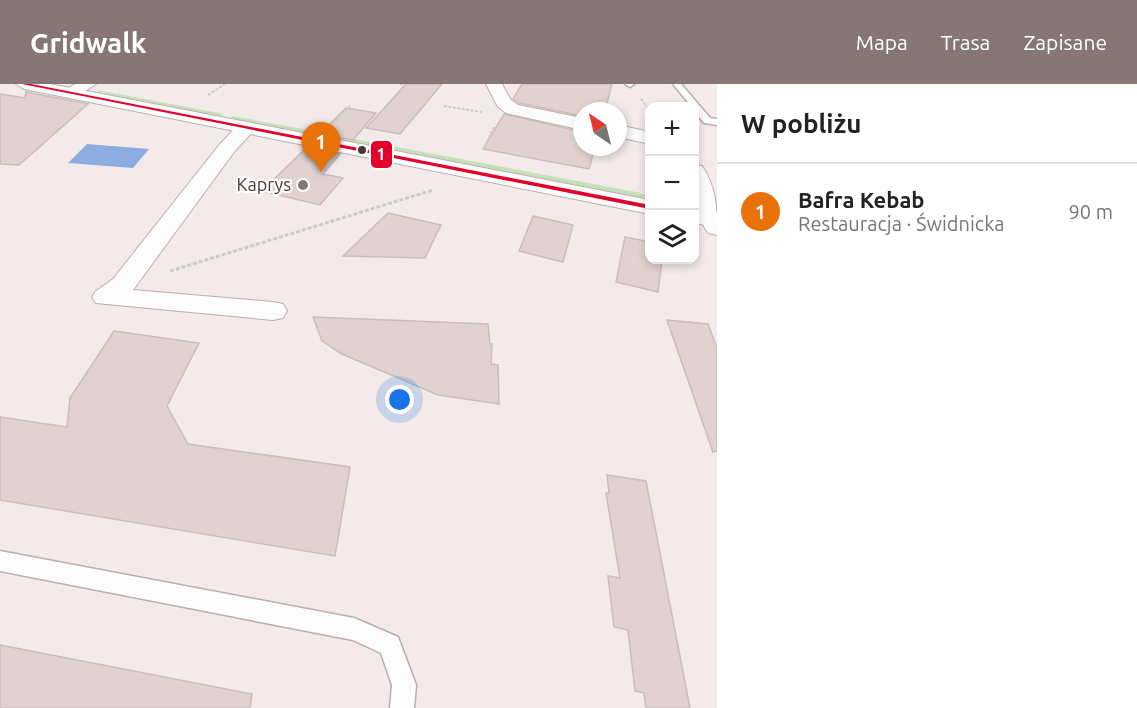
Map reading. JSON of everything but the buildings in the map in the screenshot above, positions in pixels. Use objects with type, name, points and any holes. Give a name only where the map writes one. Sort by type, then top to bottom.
[{"type":"street","points":[[24,84],[645,206]]},
{"type":"street","points":[[70,93],[88,84]]},
{"type":"street","points":[[494,84],[504,103],[512,109],[573,122]]},
{"type":"street","points":[[246,128],[220,157],[123,285],[106,297],[273,311]]},
{"type":"street","points":[[627,133],[645,137]]},
{"type":"street","points":[[699,187],[710,221]]},
{"type":"lane","points":[[677,84],[707,122],[717,122]]},
{"type":"lane","points":[[0,561],[354,629],[390,645],[404,684],[402,708]]},
{"type":"path","points":[[400,84],[406,85]]},
{"type":"path","points":[[444,106],[487,113]]},
{"type":"path","points":[[482,150],[495,123]]},
{"type":"path","points":[[123,285],[439,188]]},
{"type":"green space","points":[[97,90],[224,114],[220,117]]},
{"type":"green space","points":[[233,116],[641,193],[645,196],[643,198],[230,118]]},
{"type":"water","points":[[87,144],[149,149],[133,168],[68,163]]},
{"type":"transit line","name":"1","points":[[24,84],[645,206]]},
{"type":"place","name":"Bafra Kebab","points":[[321,172]]},
{"type":"place","name":"Kaprys","points":[[303,185]]}]
